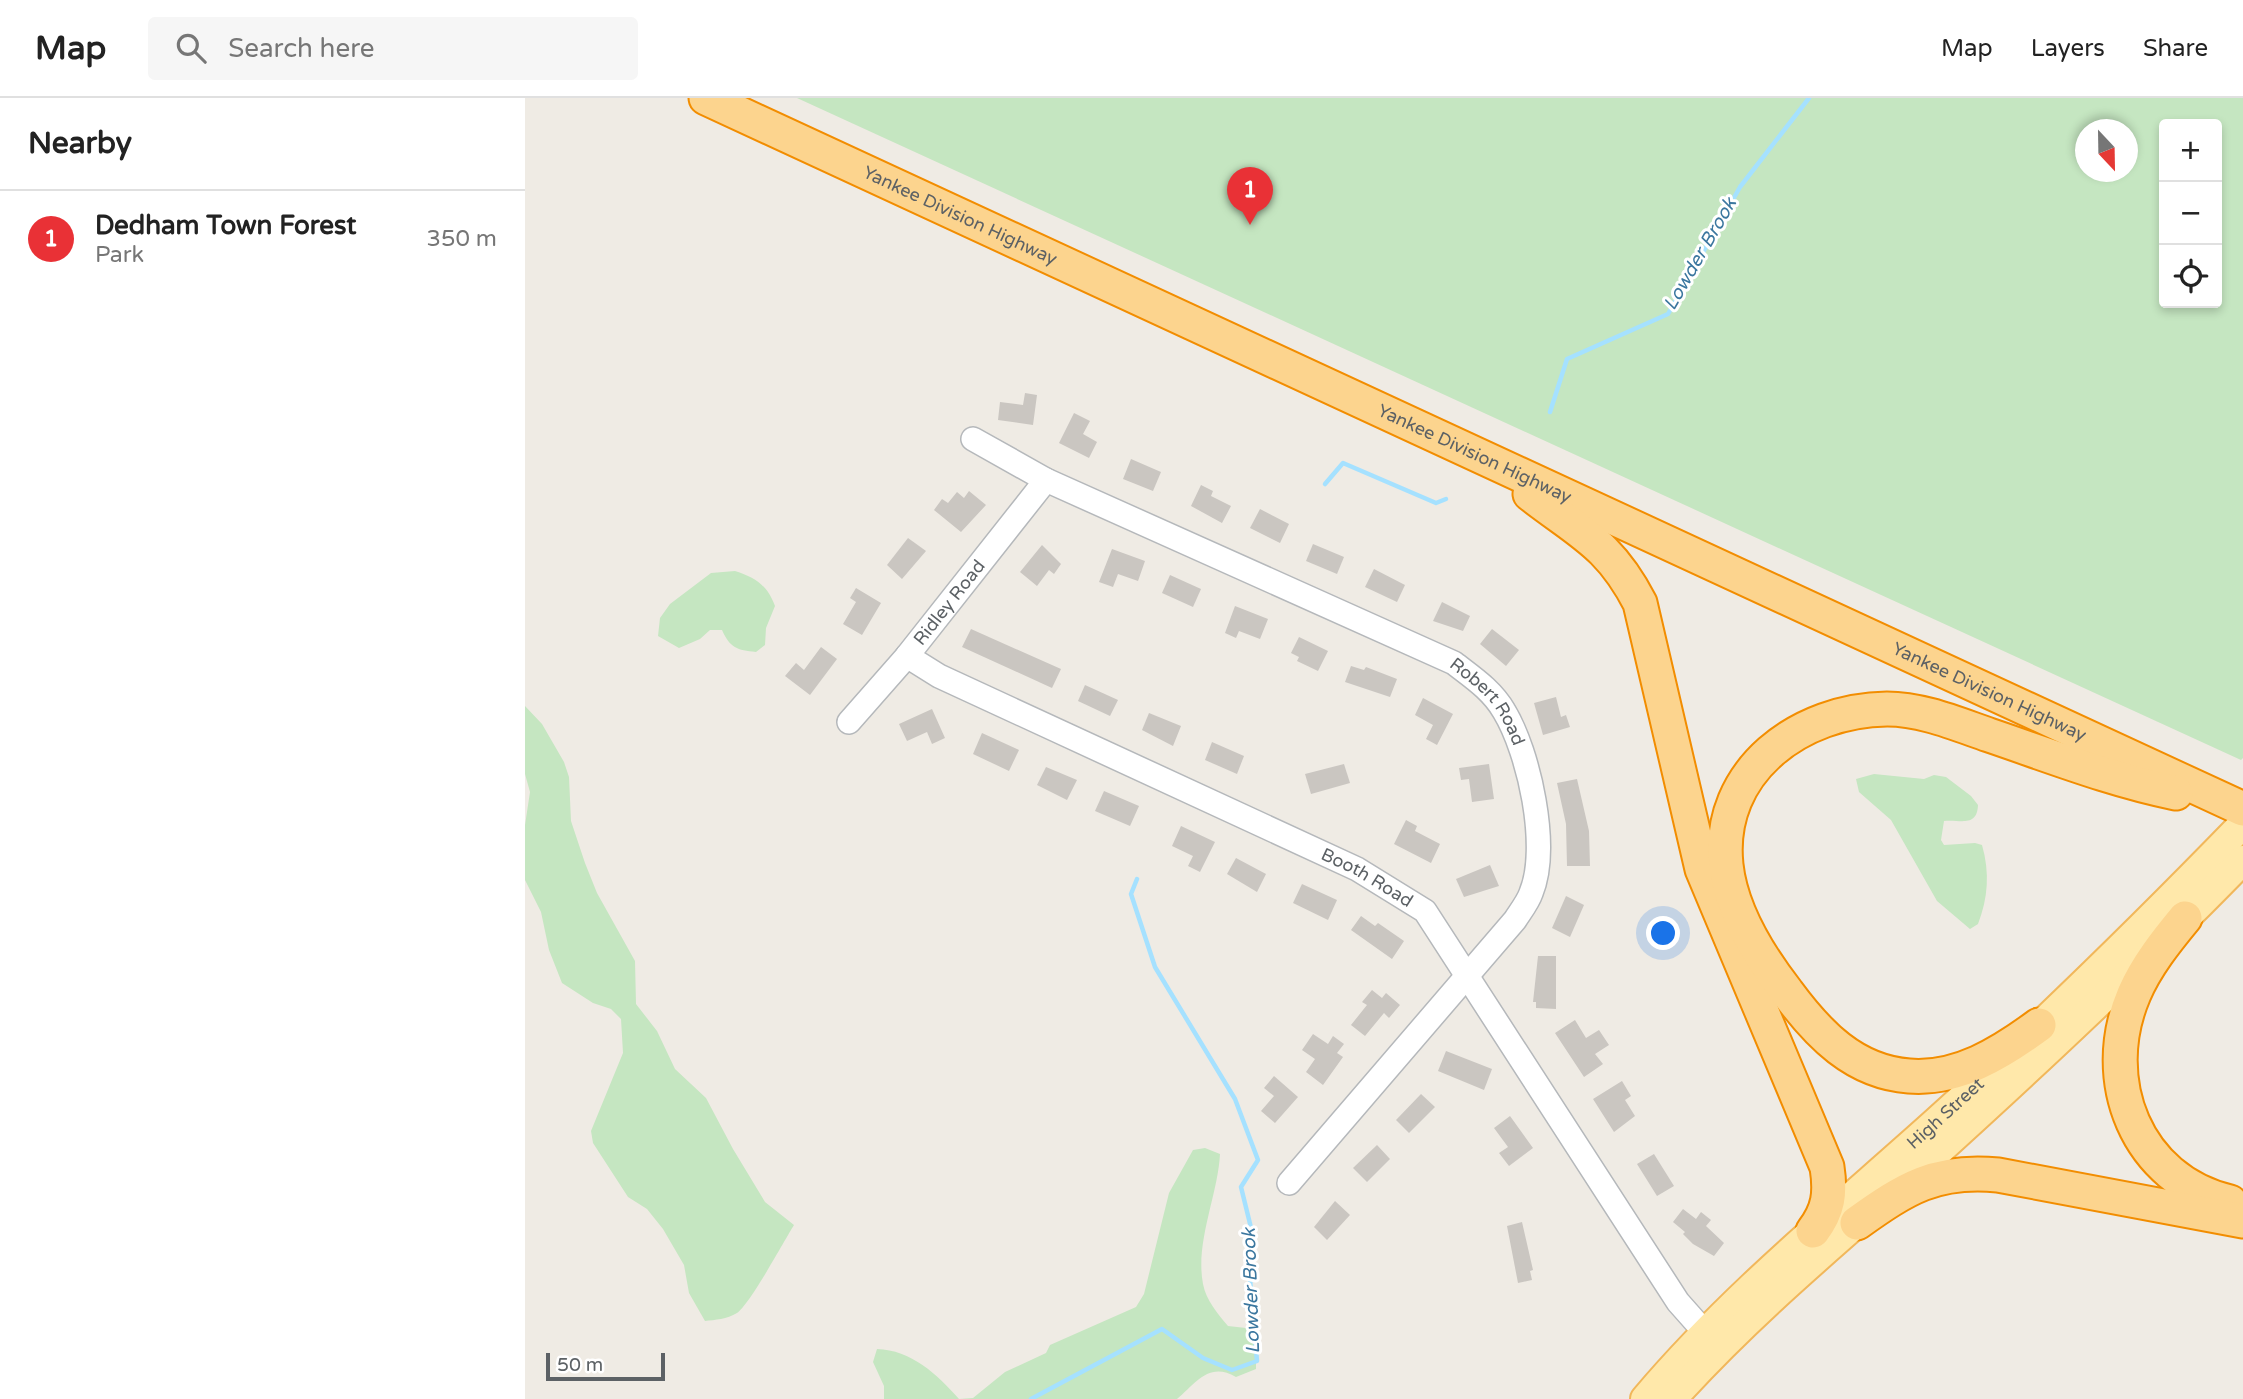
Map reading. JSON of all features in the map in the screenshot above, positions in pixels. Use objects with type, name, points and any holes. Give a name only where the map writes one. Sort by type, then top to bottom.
[{"type":"highway","name":"Yankee Division Highway","points":[[706,98],[2238,812]]},
{"type":"highway","points":[[1487,460],[1605,549],[1640,603],[1702,869],[1827,1167],[1830,1186],[1828,1205],[1813,1231]]},
{"type":"highway","points":[[2039,1025],[2004,1049],[1977,1063],[1950,1073],[1923,1076],[1879,1070],[1854,1060],[1822,1036],[1762,956],[1731,889],[1726,864],[1728,827],[1739,793],[1758,762],[1777,744],[1811,724],[1862,710],[1904,710],[1933,716],[2136,785],[2238,812]]},
{"type":"highway","points":[[2185,918],[2148,968],[2129,1006],[2120,1054],[2124,1102],[2143,1144],[2165,1170],[2205,1195],[2243,1204]]},
{"type":"highway","points":[[1857,1223],[1898,1194],[1922,1182],[1964,1173],[1998,1175],[2243,1222]]},
{"type":"main road","name":"High Street","points":[[1672,1399],[1711,1341],[1763,1304],[1857,1223],[1954,1136],[2185,918],[2232,860],[2238,812]]},
{"type":"main road","name":"High Street","points":[[1645,1399],[1711,1341],[1813,1231],[1938,1120],[2039,1025],[2232,860]]},
{"type":"street","name":"Robert Road","points":[[972,439],[1046,480],[1454,663],[1484,685],[1504,711],[1520,750],[1536,808],[1538,861],[1531,892],[1515,920],[1289,1183]]},
{"type":"street","name":"Ridley Road","points":[[849,722],[907,656],[1046,480]]},
{"type":"street","name":"Booth Road","points":[[907,656],[939,676],[1345,864],[1426,911],[1678,1302],[1711,1341]]},
{"type":"green space","points":[[797,98],[2243,98],[2241,760]]},
{"type":"green space","points":[[735,571],[760,583],[775,606],[766,628],[765,645],[756,652],[739,649],[728,641],[722,630],[710,630],[700,639],[679,648],[658,636],[660,618],[670,604],[711,573]]},
{"type":"green space","points":[[525,706],[542,724],[564,762],[569,777],[571,821],[585,863],[597,893],[635,961],[636,1004],[657,1031],[675,1069],[706,1098],[765,1202],[794,1225],[750,1298],[737,1313],[729,1317],[705,1321],[689,1293],[684,1265],[663,1229],[647,1209],[628,1197],[593,1143],[591,1131],[623,1053],[621,1019],[611,1009],[593,1003],[562,983],[549,950],[541,912],[525,880],[525,825],[530,792],[525,774]]},
{"type":"green space","points":[[1874,774],[1924,779],[1934,775],[1946,777],[1971,796],[1978,805],[1975,817],[1971,820],[1944,821],[1941,840],[1944,845],[1982,845],[1987,885],[1978,924],[1970,929],[1937,901],[1891,820],[1859,792],[1856,779]]},
{"type":"green space","points":[[1205,1148],[1220,1154],[1204,1235],[1201,1268],[1203,1284],[1216,1312],[1228,1326],[1246,1328],[1256,1343],[1256,1369],[1236,1377],[1218,1371],[1210,1373],[1177,1399],[959,1399],[973,1398],[1005,1372],[1046,1353],[1050,1345],[1136,1307],[1144,1294],[1169,1193],[1193,1150]]},
{"type":"green space","points":[[877,1349],[901,1354],[923,1365],[959,1399],[884,1399],[884,1386],[873,1362]]},
{"type":"building","points":[[1025,393],[1037,395],[1033,425],[998,420],[1000,402],[1023,405]]},
{"type":"building","points":[[1074,413],[1090,421],[1083,434],[1097,442],[1089,458],[1059,443]]},
{"type":"building","points":[[1131,459],[1161,472],[1153,491],[1123,479]]},
{"type":"building","points":[[1201,485],[1213,491],[1211,496],[1231,506],[1222,523],[1191,506]]},
{"type":"building","points":[[969,491],[986,505],[961,532],[934,510],[942,499],[948,503],[957,492],[964,498]]},
{"type":"building","points":[[1260,509],[1289,524],[1280,543],[1250,528]]},
{"type":"building","points":[[908,538],[926,551],[902,579],[887,565]]},
{"type":"building","points":[[1313,544],[1344,557],[1337,574],[1306,561]]},
{"type":"building","points":[[1042,545],[1061,564],[1054,574],[1049,570],[1037,586],[1020,572]]},
{"type":"building","points":[[1112,549],[1145,561],[1138,581],[1118,574],[1113,587],[1099,582]]},
{"type":"building","points":[[1374,569],[1405,585],[1397,602],[1365,587]]},
{"type":"building","points":[[1170,575],[1201,589],[1193,607],[1162,593]]},
{"type":"building","points":[[856,588],[881,603],[862,635],[843,624],[856,602],[850,598]]},
{"type":"building","points":[[1442,602],[1470,616],[1463,631],[1433,621]]},
{"type":"building","points":[[1235,606],[1268,619],[1260,639],[1239,631],[1236,638],[1225,633]]},
{"type":"building","points":[[971,629],[1061,669],[1052,688],[962,647]]},
{"type":"building","points":[[1492,629],[1519,650],[1506,666],[1480,644]]},
{"type":"building","points":[[1299,637],[1328,651],[1318,671],[1297,661],[1299,657],[1291,653]]},
{"type":"building","points":[[821,647],[837,659],[810,695],[785,676],[796,663],[804,670]]},
{"type":"building","points":[[1351,666],[1364,670],[1366,667],[1397,679],[1390,697],[1345,682]]},
{"type":"building","points":[[1085,685],[1118,700],[1110,716],[1078,701]]},
{"type":"building","points":[[1556,697],[1561,717],[1566,715],[1570,727],[1543,735],[1534,703]]},
{"type":"building","points":[[1423,698],[1453,714],[1437,745],[1426,739],[1433,725],[1415,715]]},
{"type":"building","points":[[932,709],[945,738],[932,744],[927,732],[907,741],[899,724]]},
{"type":"building","points":[[1149,713],[1181,726],[1173,746],[1142,730]]},
{"type":"building","points":[[982,733],[1019,750],[1009,771],[973,754]]},
{"type":"building","points":[[1212,742],[1244,756],[1237,774],[1205,760]]},
{"type":"building","points":[[1344,764],[1350,783],[1311,794],[1305,774]]},
{"type":"building","points":[[1489,764],[1494,799],[1472,802],[1469,779],[1461,780],[1459,768]]},
{"type":"building","points":[[1046,767],[1077,780],[1067,800],[1037,785]]},
{"type":"building","points":[[1577,779],[1589,831],[1590,866],[1567,866],[1566,824],[1557,783]]},
{"type":"building","points":[[1104,791],[1139,806],[1130,826],[1095,811]]},
{"type":"building","points":[[1406,820],[1417,826],[1415,831],[1440,844],[1431,863],[1394,844]]},
{"type":"building","points":[[1181,826],[1215,842],[1200,872],[1188,866],[1193,856],[1172,846]]},
{"type":"building","points":[[1236,858],[1266,874],[1257,892],[1227,874]]},
{"type":"building","points":[[1490,865],[1499,886],[1464,897],[1456,879]]},
{"type":"building","points":[[1302,884],[1337,900],[1328,920],[1293,903]]},
{"type":"building","points":[[1566,896],[1584,905],[1570,937],[1552,928]]},
{"type":"building","points":[[1361,916],[1375,926],[1378,923],[1404,941],[1392,959],[1351,930]]},
{"type":"building","points":[[1538,956],[1556,956],[1556,1009],[1536,1008],[1536,1002],[1533,1002]]},
{"type":"building","points":[[1372,990],[1382,998],[1386,993],[1400,1005],[1389,1018],[1384,1013],[1365,1036],[1351,1025],[1367,1005],[1362,1002]]},
{"type":"building","points":[[1575,1020],[1586,1038],[1599,1030],[1609,1045],[1595,1054],[1603,1064],[1584,1077],[1555,1033]]},
{"type":"building","points":[[1313,1034],[1328,1044],[1333,1036],[1344,1044],[1337,1053],[1343,1057],[1323,1085],[1306,1072],[1315,1059],[1302,1050]]},
{"type":"building","points":[[1446,1051],[1492,1069],[1484,1090],[1438,1071]]},
{"type":"building","points":[[1274,1076],[1298,1097],[1275,1123],[1261,1111],[1274,1096],[1264,1088]]},
{"type":"building","points":[[1622,1081],[1631,1096],[1625,1100],[1635,1116],[1614,1132],[1593,1099]]},
{"type":"building","points":[[1421,1094],[1435,1107],[1409,1133],[1396,1120]]},
{"type":"building","points":[[1510,1116],[1533,1148],[1509,1166],[1499,1153],[1508,1147],[1494,1128]]},
{"type":"building","points":[[1377,1145],[1390,1159],[1367,1182],[1353,1168]]},
{"type":"building","points":[[1654,1154],[1674,1186],[1657,1196],[1637,1164]]},
{"type":"building","points":[[1335,1201],[1350,1215],[1327,1240],[1314,1227]]},
{"type":"building","points":[[1683,1209],[1696,1219],[1701,1212],[1711,1220],[1706,1226],[1724,1243],[1714,1256],[1693,1244],[1683,1234],[1685,1232],[1673,1222]]},
{"type":"building","points":[[1522,1222],[1533,1270],[1530,1271],[1532,1280],[1518,1283],[1507,1226]]},
{"type":"waterway","name":"Lowder Brook","points":[[1550,412],[1567,359],[1668,314],[1740,187],[1809,98]]},
{"type":"waterway","name":"Lowder Brook","points":[[1325,484],[1343,463],[1436,503],[1446,499]]},
{"type":"waterway","name":"Lowder Brook","points":[[1031,1399],[1162,1329],[1203,1358],[1232,1370],[1257,1361],[1250,1279],[1254,1240],[1241,1187],[1258,1160],[1235,1099],[1155,967],[1131,894],[1137,879]]},
{"type":"place","name":"Dedham Town Forest","points":[[1250,225]]}]
